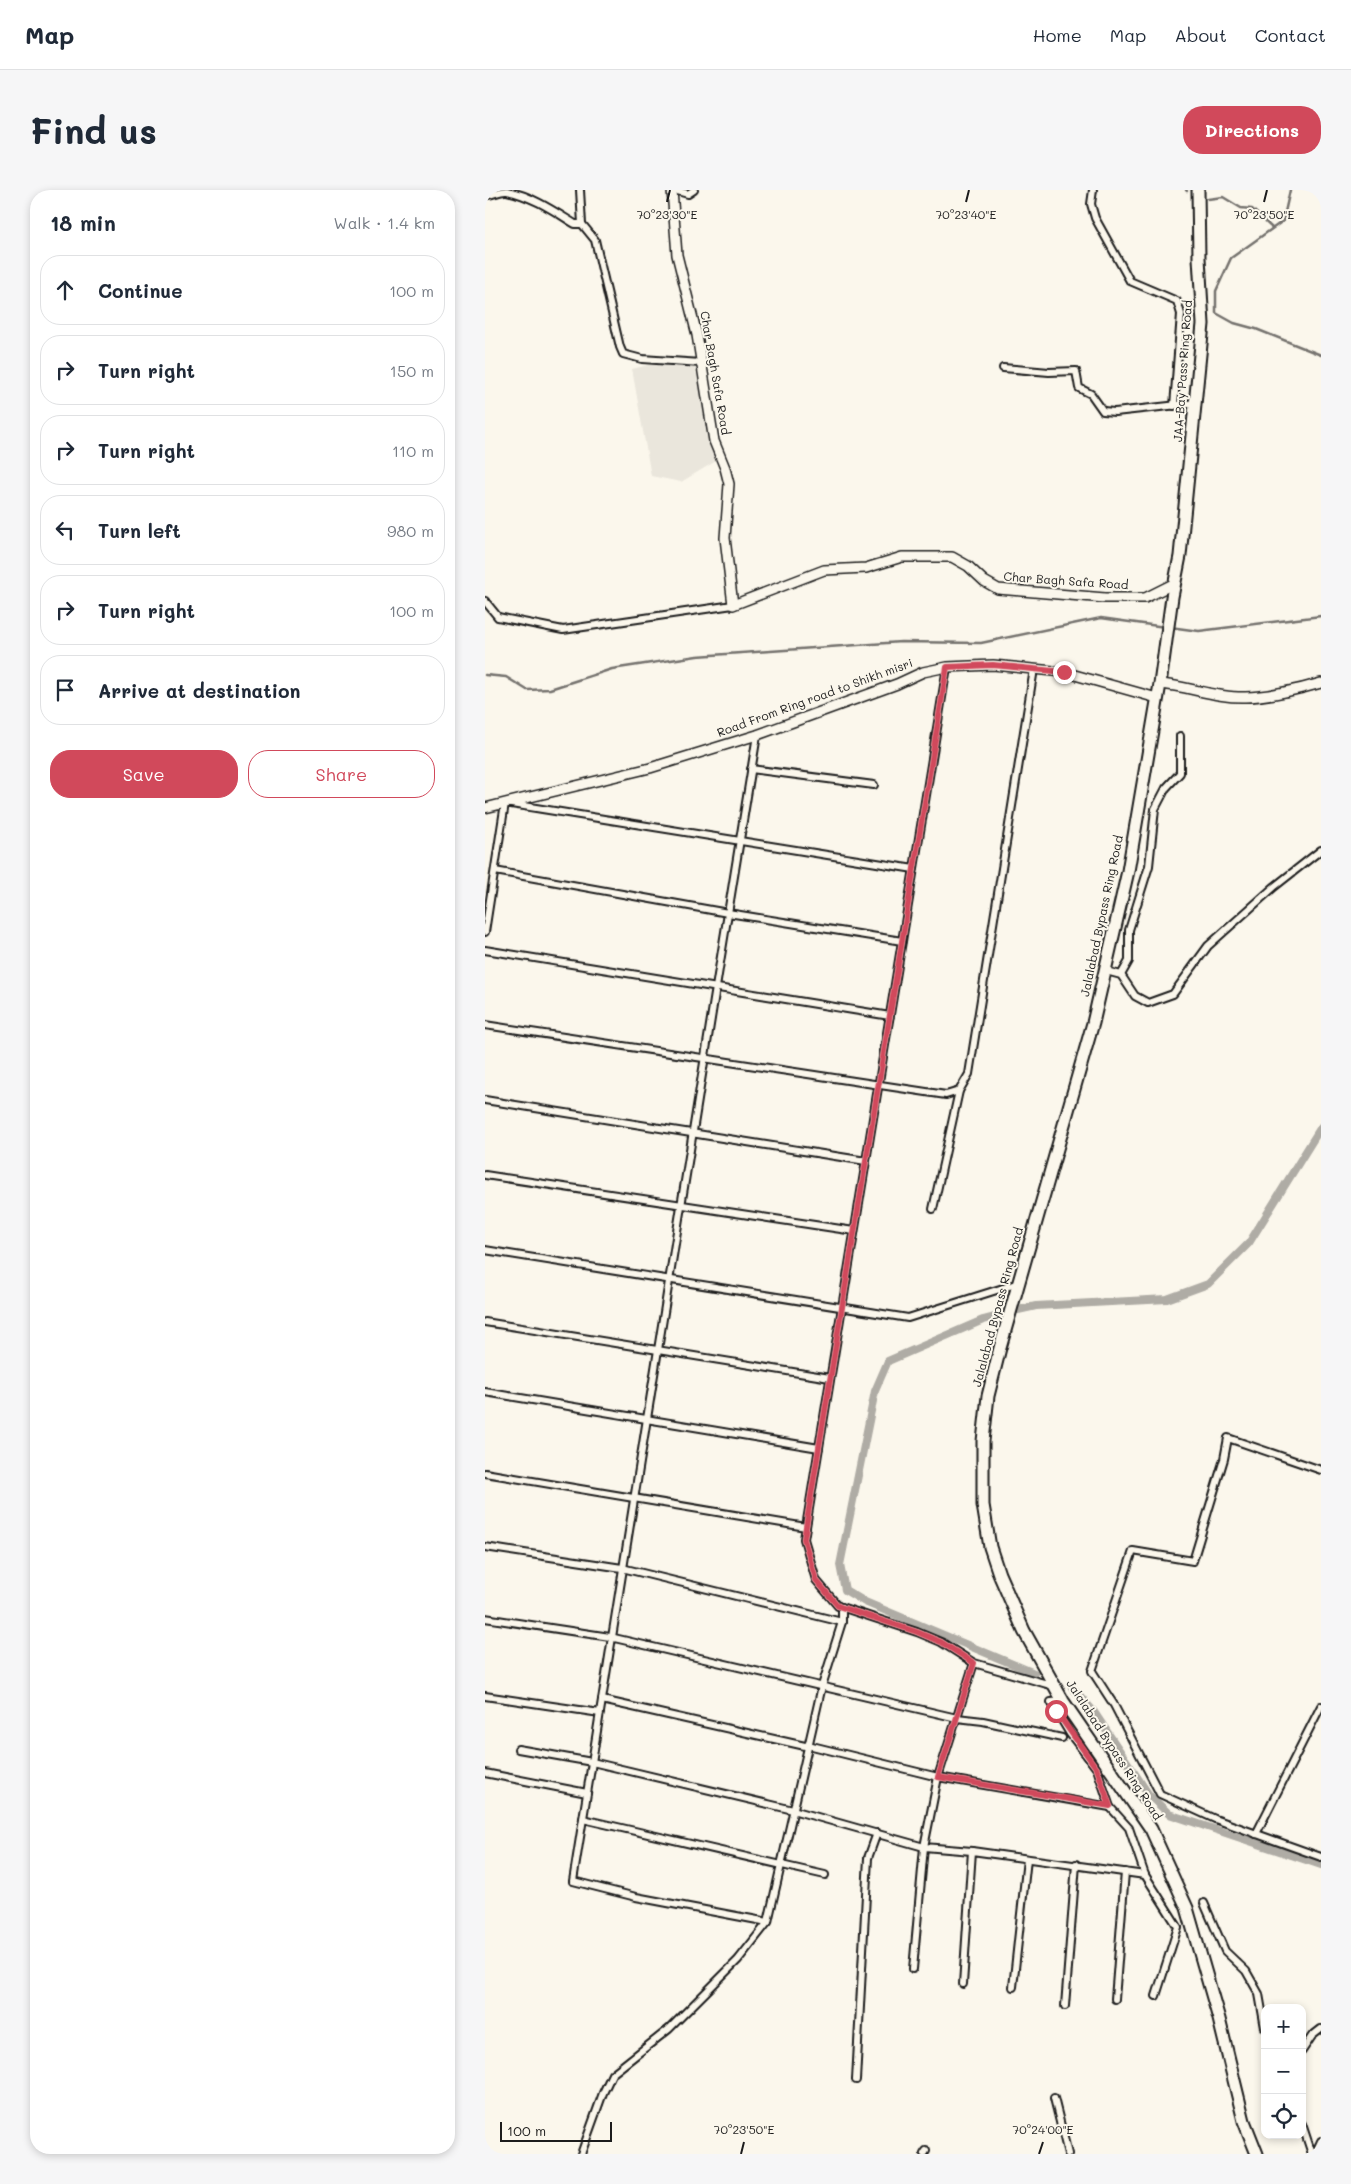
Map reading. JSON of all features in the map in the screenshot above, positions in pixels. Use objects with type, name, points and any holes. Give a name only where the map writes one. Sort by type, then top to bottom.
[{"type":"highway","name":"JAA-Bay Pass Ring Road","points":[[1175,583],[1187,494],[1203,324],[1199,258],[1198,190]]},
{"type":"highway","name":"Jalalabad Bypass Ring Road","points":[[1175,583],[1164,660],[1128,870],[1105,971],[1093,1023],[988,1396],[983,1441],[983,1505],[991,1547],[999,1574],[1024,1631],[1063,1701],[1151,1829],[1187,1908],[1219,2019],[1244,2121],[1257,2154]]},
{"type":"street","points":[[485,195],[488,196],[505,190],[524,196],[575,224],[582,224]]},
{"type":"street","points":[[580,190],[582,224],[595,240],[623,354],[642,359],[701,363]]},
{"type":"street","points":[[673,190],[688,194],[694,190]]},
{"type":"street","name":"Char Bagh Safa Road","points":[[673,190],[677,255],[697,335],[714,441],[729,484],[725,538],[733,605],[824,570],[866,568],[902,556],[952,558],[968,566],[984,582],[998,589],[1105,598],[1145,598],[1175,583]]},
{"type":"street","points":[[1093,190],[1091,204],[1095,218],[1130,281],[1177,301],[1181,314],[1173,406]]},
{"type":"street","points":[[1003,368],[1049,372],[1076,371],[1079,388],[1091,394],[1103,411],[1115,412],[1196,403]]},
{"type":"street","points":[[485,601],[498,618],[563,630],[733,605]]},
{"type":"street","name":"Road From Ring road to Shikh misri","points":[[485,808],[650,768],[757,735],[897,684],[923,672],[947,667],[993,665],[1064,672],[1157,698]]},
{"type":"street","points":[[947,667],[804,1539],[816,1580],[838,1606],[917,1632],[941,1642],[974,1663],[1056,1687]]},
{"type":"street","points":[[933,1209],[959,1090],[969,1074],[1034,669]]},
{"type":"street","points":[[1160,684],[1182,685],[1198,691],[1245,697],[1321,683]]},
{"type":"street","points":[[757,735],[705,1058],[691,1133],[635,1498],[610,1637],[602,1700],[573,1881],[636,1897],[768,1922]]},
{"type":"street","points":[[1121,975],[1129,961],[1129,930],[1149,866],[1155,809],[1166,788],[1180,773],[1181,736]]},
{"type":"street","points":[[751,769],[874,785]]},
{"type":"street","points":[[485,932],[505,803],[914,869]]},
{"type":"street","points":[[1105,971],[1121,975],[1135,996],[1147,1003],[1173,994],[1209,946],[1274,887],[1321,850]]},
{"type":"street","points":[[495,871],[728,913],[902,941]]},
{"type":"street","points":[[485,950],[890,1016]]},
{"type":"street","points":[[485,1025],[946,1095],[959,1090]]},
{"type":"street","points":[[485,1100],[866,1162]]},
{"type":"street","points":[[485,1175],[854,1231]]},
{"type":"street","points":[[485,1250],[908,1318],[1019,1283]]},
{"type":"street","points":[[485,1322],[830,1378]]},
{"type":"street","points":[[485,1392],[819,1448]]},
{"type":"street","points":[[1321,1470],[1228,1438],[1224,1459],[1193,1561],[1133,1551],[1092,1671],[1114,1705],[1160,1794],[1215,1819],[1321,1857]]},
{"type":"street","points":[[485,1473],[806,1527]]},
{"type":"street","points":[[485,1547],[622,1568],[842,1622]]},
{"type":"street","points":[[581,2154],[603,2092],[613,2074],[669,2029],[739,1960],[768,1922],[792,1810],[822,1686],[842,1622],[842,1607]]},
{"type":"street","points":[[485,1618],[610,1637],[957,1718],[983,1721],[1062,1738]]},
{"type":"street","points":[[913,1969],[924,1847],[938,1777],[974,1663]]},
{"type":"street","points":[[485,1696],[600,1713]]},
{"type":"street","points":[[602,1700],[805,1746],[808,1744],[938,1777],[1110,1806]]},
{"type":"street","points":[[1063,1701],[1051,1702],[1071,1734],[1097,1769],[1110,1806],[1129,1828],[1145,1875],[1178,1927],[1156,1996]]},
{"type":"street","points":[[1255,1834],[1321,1706]]},
{"type":"street","points":[[518,1749],[592,1762],[792,1810],[924,1847],[1076,1864],[1145,1875]]},
{"type":"street","points":[[485,1773],[587,1793]]},
{"type":"street","points":[[583,1819],[825,1875]]},
{"type":"street","points":[[856,2080],[868,1858],[877,1833]]},
{"type":"street","points":[[963,1984],[972,1851]]},
{"type":"street","points":[[1013,1986],[1027,1859]]},
{"type":"street","points":[[1065,2006],[1076,1864]]},
{"type":"street","points":[[1115,1999],[1125,1872]]},
{"type":"street","points":[[1205,1903],[1225,1951],[1246,1971],[1259,1994],[1261,2005]]},
{"type":"street","points":[[1303,2049],[1312,2036],[1321,2030]]},
{"type":"street","points":[[1054,2098],[1068,2154]]},
{"type":"street","points":[[1306,2135],[1313,2154]]},
{"type":"street","points":[[1313,2154],[1321,2140]]},
{"type":"shaded area","points":[[693,357],[716,461],[681,482],[651,476],[632,369]]},
{"type":"waterway","points":[[1290,190],[1283,221],[1231,258],[1216,291],[1216,313],[1234,323],[1256,329],[1321,355]]},
{"type":"waterway","points":[[1208,199],[1223,197],[1241,208],[1252,209],[1272,228]]},
{"type":"waterway","points":[[1170,627],[1199,631],[1321,616]]},
{"type":"waterway","points":[[485,675],[506,677],[527,690],[550,689],[612,669],[697,656],[901,642],[981,643],[1101,618],[1165,627]]},
{"type":"waterway","points":[[1018,1310],[1036,1306],[1167,1299],[1208,1284],[1249,1243],[1321,1127]]},
{"type":"waterway","points":[[1002,1315],[983,1320],[888,1361],[875,1391],[840,1565],[845,1590],[865,1602],[1034,1673]]},
{"type":"waterway","points":[[1072,1687],[1094,1712],[1149,1795],[1169,1814],[1321,1865]]},
{"type":"route","points":[[1056,1711],[1097,1769],[1110,1806],[938,1777],[974,1663],[941,1642],[917,1632],[838,1606],[816,1580],[804,1539],[947,667],[993,665],[1064,672]]}]
